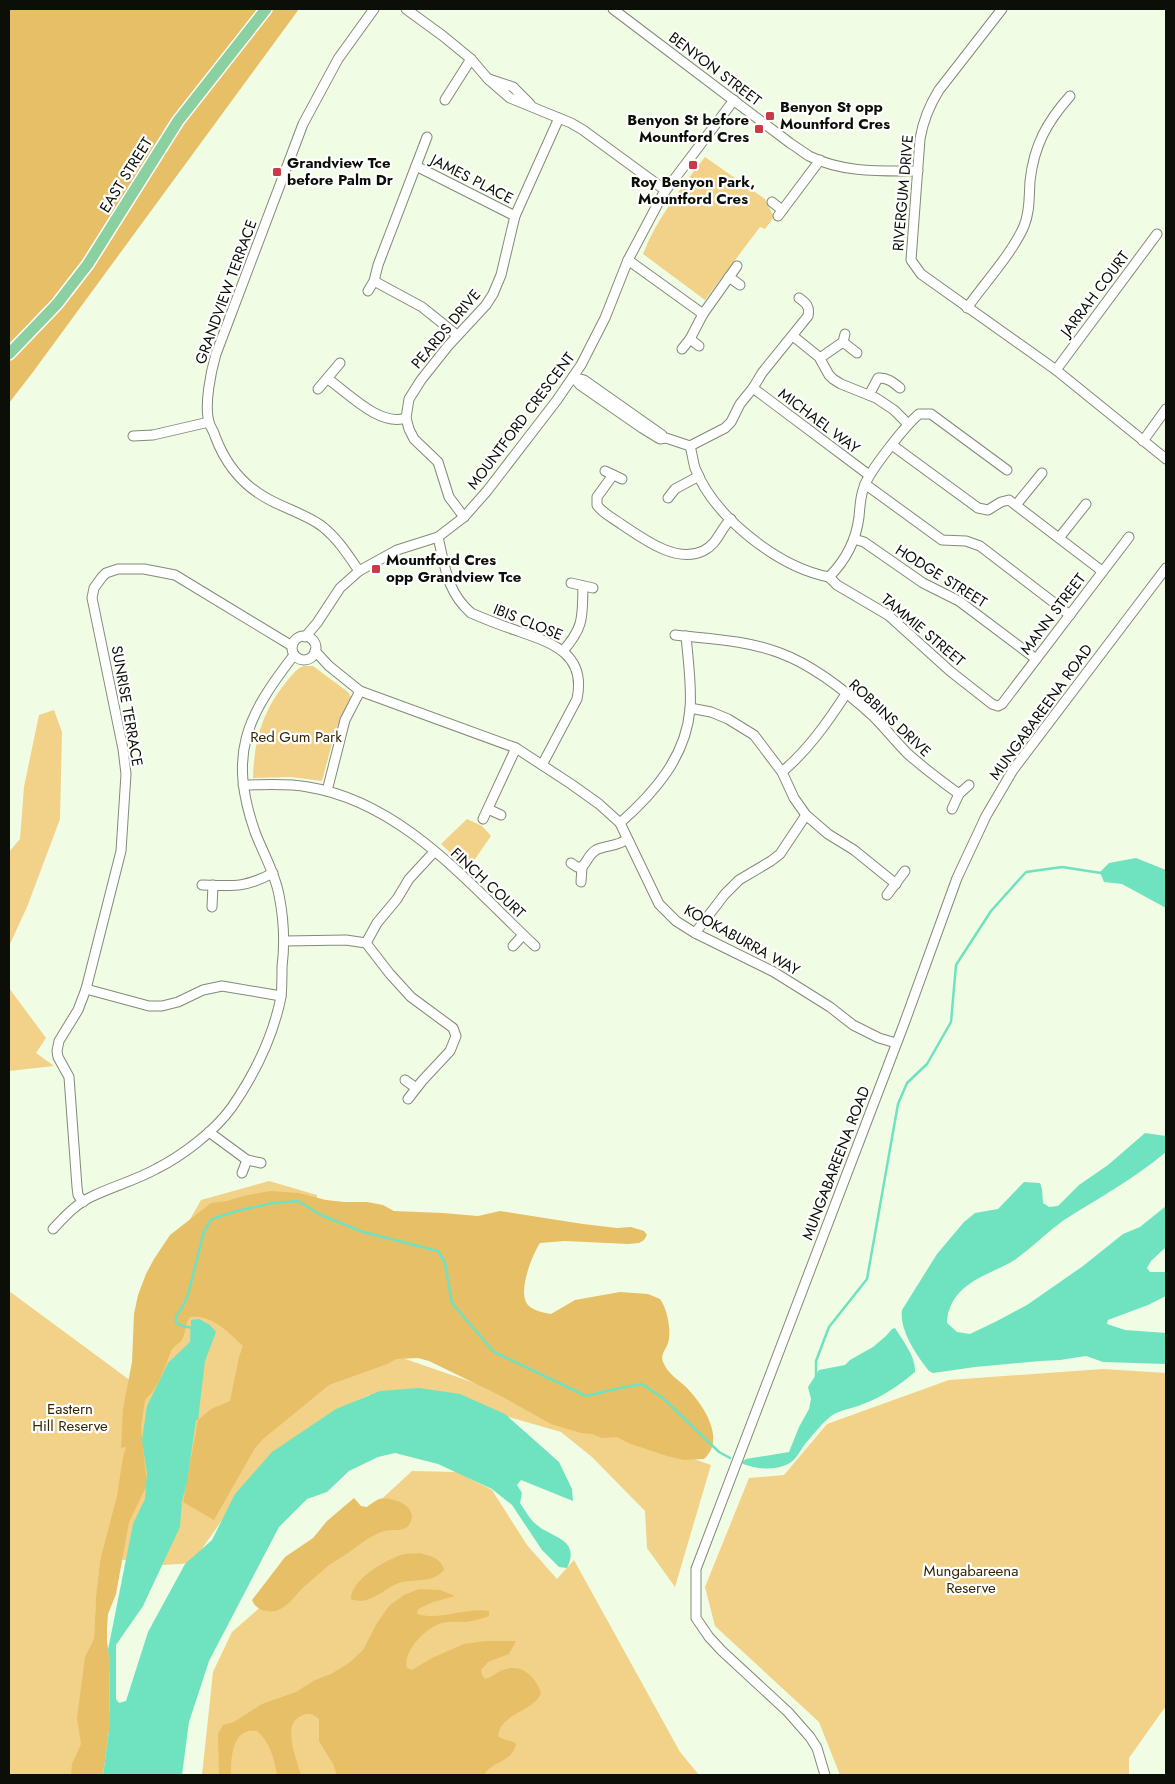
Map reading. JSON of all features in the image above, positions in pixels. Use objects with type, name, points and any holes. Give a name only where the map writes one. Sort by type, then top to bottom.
[{"type":"main road","name":"EAST STREET","points":[[9,354],[57,304],[88,264],[178,121],[266,9]]},
{"type":"street","name":"GRANDVIEW TERRACE","points":[[359,571],[344,549],[321,525],[278,505],[243,482],[220,449],[209,422],[208,398],[216,354],[302,124],[338,59],[374,9]]},
{"type":"street","points":[[406,9],[471,59],[488,79],[510,98],[583,130],[665,190]]},
{"type":"street","name":"BENYON STREET","points":[[613,9],[809,156],[856,170],[918,171]]},
{"type":"street","name":"RIVERGUM DRIVE","points":[[1002,9],[932,101],[923,121],[911,260],[921,274],[1056,370],[1166,459]]},
{"type":"street","points":[[445,100],[471,59]]},
{"type":"street","points":[[967,308],[1017,240],[1024,226],[1028,214],[1031,173],[1035,153],[1050,120],[1070,96]]},
{"type":"street","name":"MOUNTFORD CRESCENT","points":[[53,1229],[67,1214],[92,1196],[156,1169],[209,1132],[230,1110],[251,1077],[268,1038],[281,996],[285,941],[282,908],[273,874],[248,809],[243,785],[242,760],[250,725],[258,705],[281,672],[304,649],[317,623],[340,588],[359,571],[398,550],[438,537],[464,517],[548,412],[586,356],[605,318],[628,260],[665,190],[734,100]]},
{"type":"street","name":"PEARDS DRIVE","points":[[406,418],[409,398],[412,392],[457,335],[486,305],[496,290],[515,216],[559,118]]},
{"type":"street","points":[[368,291],[374,280],[426,137]]},
{"type":"street","points":[[772,202],[780,213],[820,160]]},
{"type":"street","name":"JAMES PLACE","points":[[416,166],[515,216]]},
{"type":"street","name":"JARRAH COURT","points":[[1056,370],[1157,234]]},
{"type":"street","points":[[628,260],[702,314]]},
{"type":"street","points":[[682,349],[690,339],[702,314],[737,266]]},
{"type":"street","points":[[730,277],[740,284]]},
{"type":"street","points":[[374,280],[422,307],[457,335]]},
{"type":"street","points":[[573,377],[580,385],[660,439],[666,438],[690,446],[725,428],[762,373],[808,316],[809,309],[806,303],[799,298]]},
{"type":"street","points":[[793,336],[820,358],[833,379],[869,395],[894,410],[908,424]]},
{"type":"street","points":[[820,358],[844,338],[857,353]]},
{"type":"street","points":[[690,339],[699,346]]},
{"type":"street","points":[[318,389],[340,363]]},
{"type":"street","points":[[869,395],[878,378],[883,377],[900,388]]},
{"type":"street","points":[[328,379],[376,415],[392,420],[406,418],[414,439],[438,462],[449,497],[464,517]]},
{"type":"street","name":"MICHAEL WAY","points":[[753,388],[942,540],[966,541],[980,546],[1070,615]]},
{"type":"street","points":[[1143,440],[1166,410]]},
{"type":"street","points":[[690,446],[695,468],[703,485],[731,519],[768,551],[804,570],[829,577],[847,557],[854,538],[867,479],[908,424],[919,414],[931,414],[1007,470]]},
{"type":"street","points":[[133,436],[154,435],[209,422]]},
{"type":"street","points":[[892,445],[978,508],[988,510],[1005,500],[1009,500],[1102,571]]},
{"type":"street","points":[[1016,505],[1042,473]]},
{"type":"street","points":[[613,475],[597,498],[597,505],[639,536],[661,548],[685,553],[696,553],[704,550],[717,540],[722,529],[731,519]]},
{"type":"street","points":[[669,498],[675,489],[699,476]]},
{"type":"street","points":[[1059,538],[1086,504]]},
{"type":"street","name":"IBIS CLOSE","points":[[438,537],[450,586],[460,604],[471,613],[552,643],[563,650],[575,668],[578,676],[579,691],[575,704],[542,765]]},
{"type":"street","name":"MANN STREET","points":[[998,706],[1002,704],[1129,537]]},
{"type":"street","name":"HODGE STREET","points":[[854,538],[864,542],[923,583],[959,601],[1036,659]]},
{"type":"street","name":"MUNGABAREENA ROAD","points":[[825,1775],[817,1748],[810,1737],[788,1712],[722,1651],[696,1618],[696,1569],[896,1043],[956,878],[986,816],[1012,770],[1166,568]]},
{"type":"street","name":"SUNRISE TERRACE","points":[[83,1202],[78,1195],[77,1187],[69,1076],[58,1057],[57,1051],[59,1041],[78,1010],[86,989],[121,851],[126,774],[123,749],[92,598],[94,588],[106,573],[118,569],[144,569],[175,575],[304,649]]},
{"type":"street","name":"TAMMIE STREET","points":[[829,577],[837,585],[888,615],[950,670],[992,704],[998,706]]},
{"type":"street","points":[[563,650],[571,642],[581,621],[588,587],[571,583]]},
{"type":"street","name":"ROBBINS DRIVE","points":[[675,635],[744,643],[780,653],[816,671],[874,718],[927,771],[958,794]]},
{"type":"street","points":[[620,823],[653,792],[679,751],[686,730],[690,708],[686,636]]},
{"type":"street","name":"KOOKABURRA WAY","points":[[304,649],[360,691],[516,748],[542,765],[599,804],[620,823],[659,904],[676,920],[695,933],[774,972],[830,1007],[853,1025],[879,1038],[896,1043]]},
{"type":"street","points":[[327,791],[345,720],[360,691]]},
{"type":"street","points":[[782,772],[806,750],[846,694]]},
{"type":"street","points":[[690,708],[711,712],[728,719],[754,735],[782,772],[790,792],[806,815],[828,834],[854,850],[896,884]]},
{"type":"street","points":[[483,819],[516,748]]},
{"type":"street","name":"FINCH COURT","points":[[243,785],[290,784],[327,791],[346,796],[381,813],[404,826],[456,871],[535,946]]},
{"type":"street","points":[[952,809],[958,794],[969,784]]},
{"type":"street","points":[[488,809],[501,815]]},
{"type":"street","points":[[695,933],[724,894],[739,880],[780,854],[806,815]]},
{"type":"street","points":[[581,882],[582,867],[596,850],[617,846],[628,839]]},
{"type":"street","points":[[366,943],[377,923],[397,899],[409,879],[434,852]]},
{"type":"street","points":[[571,863],[577,867],[582,867]]},
{"type":"street","points":[[887,895],[905,871]]},
{"type":"street","points":[[202,885],[237,886],[256,882],[273,874]]},
{"type":"street","points":[[212,907],[213,885]]},
{"type":"street","name":"FINCH COURT","points":[[513,946],[523,935]]},
{"type":"street","points":[[285,941],[346,940],[366,943],[411,997],[453,1028],[456,1036],[450,1051],[408,1099]]},
{"type":"street","points":[[86,989],[149,1006],[162,1006],[178,1002],[203,990],[222,986],[281,996]]},
{"type":"street","points":[[405,1080],[416,1088]]},
{"type":"street","points":[[209,1132],[247,1160],[261,1163]]},
{"type":"street","points":[[242,1173],[247,1160]]},
{"type":"green space","points":[[705,157],[765,199],[774,217],[765,229],[760,227],[705,300],[643,254],[662,216]]},
{"type":"green space","name":"Red Gum Park","points":[[304,666],[313,666],[348,692],[351,697],[334,736],[322,781],[291,777],[253,778],[255,751],[266,714],[287,681],[297,670]]},
{"type":"green space","points":[[54,710],[62,732],[60,819],[27,907],[9,946],[9,852],[20,839],[24,787],[39,715]]},
{"type":"green space","points":[[467,819],[482,826],[491,836],[468,869],[441,844]]},
{"type":"green space","points":[[9,988],[46,1038],[36,1053],[54,1066],[9,1071]]},
{"type":"green space","name":"Eastern Hill Reserve","points":[[269,1181],[317,1195],[316,1328],[711,1465],[675,1587],[647,1548],[645,1511],[592,1457],[561,1432],[428,1394],[369,1395],[335,1411],[227,1513],[192,1563],[164,1565],[101,1557],[95,1612],[95,1666],[101,1775],[9,1775],[9,1291],[135,1384],[142,1305],[201,1200]]},
{"type":"green space","name":"Mungabareena Reserve","points":[[1103,1369],[1166,1373],[1166,1707],[1129,1758],[1129,1775],[840,1775],[819,1722],[715,1626],[705,1587],[749,1478],[784,1475],[827,1424],[949,1380]]},
{"type":"green space","points":[[412,1471],[457,1472],[492,1490],[527,1545],[557,1579],[574,1560],[680,1752],[699,1775],[202,1775],[213,1672],[232,1632],[345,1533]]},
{"type":"shaded area","points":[[9,9],[299,9],[9,403]]},
{"type":"shaded area","points":[[270,1191],[299,1193],[326,1200],[367,1202],[383,1205],[394,1211],[478,1216],[500,1211],[583,1224],[617,1228],[631,1227],[644,1231],[647,1235],[639,1243],[565,1241],[540,1243],[533,1256],[527,1275],[524,1293],[525,1301],[534,1309],[551,1314],[575,1300],[620,1292],[648,1294],[660,1299],[667,1314],[669,1326],[669,1338],[663,1355],[663,1361],[673,1376],[692,1393],[705,1411],[713,1431],[710,1451],[704,1459],[684,1460],[628,1443],[617,1437],[602,1438],[592,1434],[581,1433],[551,1424],[501,1396],[429,1361],[418,1358],[396,1359],[329,1385],[263,1439],[255,1448],[214,1520],[183,1502],[198,1420],[211,1409],[230,1401],[243,1346],[212,1321],[205,1318],[190,1317],[182,1340],[172,1349],[158,1384],[145,1400],[141,1427],[147,1485],[129,1522],[116,1594],[108,1614],[107,1642],[110,1660],[109,1731],[103,1775],[71,1775],[72,1764],[81,1744],[77,1718],[85,1657],[94,1639],[100,1561],[117,1496],[126,1447],[121,1448],[123,1409],[132,1362],[134,1314],[138,1295],[154,1259],[170,1235],[211,1203]]},
{"type":"shaded area","points":[[354,1498],[361,1506],[367,1507],[379,1499],[398,1501],[408,1508],[412,1519],[407,1527],[384,1531],[365,1540],[329,1565],[282,1608],[270,1611],[262,1610],[256,1606],[252,1600],[285,1557],[313,1538],[327,1521]]},
{"type":"shaded area","points":[[420,1553],[432,1557],[441,1563],[444,1570],[430,1579],[396,1584],[378,1595],[365,1600],[351,1599],[352,1592],[357,1585],[378,1566],[401,1555]]},
{"type":"shaded area","points":[[419,1589],[440,1590],[455,1596],[433,1602],[418,1609],[417,1614],[435,1616],[480,1610],[489,1611],[489,1616],[469,1622],[445,1622],[433,1627],[421,1636],[411,1648],[406,1662],[407,1668],[412,1670],[432,1658],[464,1644],[486,1641],[516,1641],[509,1654],[488,1662],[481,1670],[485,1679],[507,1669],[520,1669],[531,1676],[541,1693],[537,1700],[511,1717],[500,1728],[498,1736],[516,1744],[511,1754],[489,1769],[485,1775],[337,1775],[333,1764],[319,1741],[319,1719],[309,1714],[295,1720],[292,1726],[292,1743],[301,1775],[277,1775],[271,1751],[265,1740],[257,1731],[249,1731],[238,1738],[235,1745],[231,1775],[219,1775],[218,1734],[223,1725],[234,1722],[262,1704],[296,1692],[349,1663],[363,1650],[377,1623],[389,1606],[404,1595]]},
{"type":"water","points":[[1136,858],[1166,870],[1166,908],[1122,884],[1104,882],[1100,872],[1109,863]]},
{"type":"water","points":[[1145,1133],[1166,1136],[1166,1152],[1129,1179],[1064,1220],[1016,1259],[969,1284],[954,1300],[949,1309],[947,1323],[957,1332],[970,1334],[1027,1305],[1083,1266],[1123,1234],[1140,1227],[1166,1206],[1166,1247],[1151,1261],[1147,1268],[1150,1272],[1166,1272],[1166,1296],[1108,1320],[1107,1324],[1125,1330],[1166,1333],[1166,1364],[1103,1362],[1086,1356],[933,1373],[929,1371],[914,1350],[906,1334],[903,1326],[902,1310],[937,1254],[964,1222],[975,1213],[998,1209],[1024,1182],[1040,1183],[1043,1203],[1049,1207],[1058,1206],[1079,1185],[1108,1165]]},
{"type":"water","points":[[199,1319],[210,1325],[216,1332],[205,1361],[198,1420],[196,1420],[187,1482],[182,1501],[180,1527],[143,1606],[116,1645],[116,1699],[119,1703],[126,1701],[148,1632],[185,1564],[212,1540],[235,1494],[272,1452],[336,1409],[380,1391],[419,1388],[460,1394],[505,1414],[559,1462],[572,1489],[573,1501],[521,1480],[517,1485],[522,1493],[520,1503],[530,1518],[537,1525],[568,1545],[570,1558],[567,1568],[559,1567],[542,1550],[512,1505],[492,1489],[438,1464],[395,1453],[378,1457],[349,1471],[327,1492],[307,1499],[279,1527],[209,1661],[189,1722],[182,1775],[103,1775],[109,1731],[110,1661],[108,1650],[133,1524],[145,1499],[147,1473],[142,1440],[147,1406],[168,1363],[190,1342],[191,1320]]},
{"type":"water","points":[[895,1328],[911,1355],[915,1372],[877,1398],[831,1416],[805,1444],[796,1458],[788,1464],[766,1469],[743,1464],[742,1462],[746,1459],[789,1452],[809,1409],[811,1399],[808,1387],[819,1370],[845,1365],[850,1360],[873,1347]]},
{"type":"waterway","points":[[816,1376],[816,1361],[829,1327],[867,1279],[898,1104],[907,1083],[927,1064],[951,1022],[956,965],[991,911],[1026,872],[1062,867],[1101,873]]},
{"type":"waterway","points":[[192,1328],[176,1323],[176,1316],[188,1295],[204,1231],[212,1219],[273,1203],[298,1201],[321,1215],[363,1232],[438,1251],[445,1263],[452,1303],[494,1352],[586,1396],[642,1384],[664,1399],[719,1452],[730,1458]]},
{"type":"place","name":"Benyon St opp Mountford Cres","points":[[770,116]]},
{"type":"place","name":"Benyon St before Mountford Cres","points":[[759,129]]},
{"type":"place","name":"Roy Benyon Park, Mountford Cres","points":[[693,165]]},
{"type":"place","name":"Grandview Tce before Palm Dr","points":[[277,172]]},
{"type":"place","name":"Mountford Cres opp Grandview Tce","points":[[376,569]]}]
